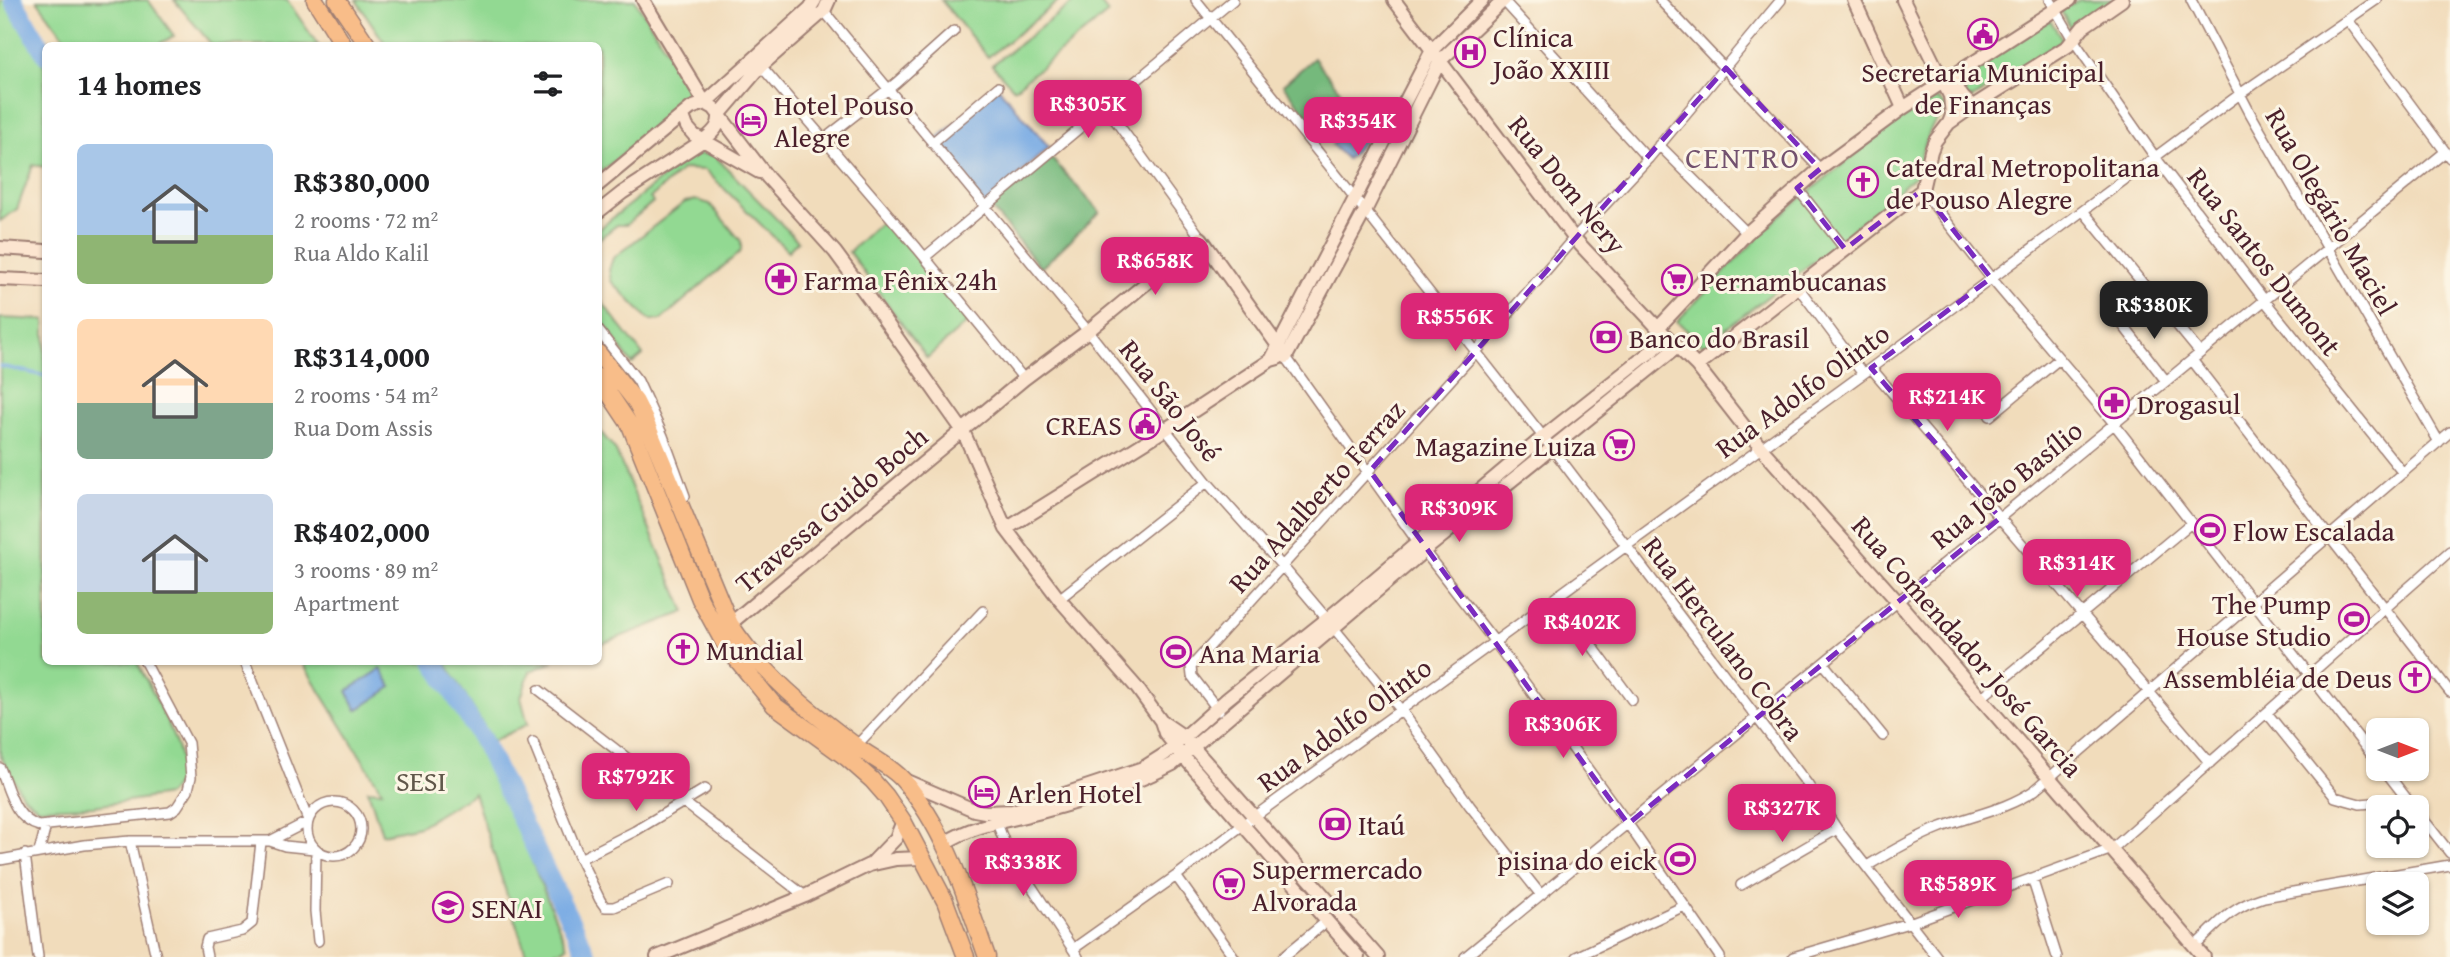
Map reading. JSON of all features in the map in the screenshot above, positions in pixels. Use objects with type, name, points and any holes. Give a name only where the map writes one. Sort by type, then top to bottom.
[{"type":"highway","points":[[315,0],[341,42]]},
{"type":"highway","points":[[337,0],[365,42]]},
{"type":"highway","points":[[602,358],[636,402],[645,419],[730,624],[757,661],[784,690],[902,779],[942,837],[953,859],[987,957]]},
{"type":"highway","points":[[602,383],[630,425],[709,619],[725,645],[774,705],[847,758],[872,780],[903,821],[945,901],[966,957]]},
{"type":"highway","points":[[782,711],[767,688],[773,684],[784,690]]},
{"type":"main road","points":[[643,0],[705,103],[719,115],[767,177],[835,252],[963,431],[1006,529],[1059,599],[1137,688],[1161,721],[1165,733],[1378,957]]},
{"type":"main road","points":[[602,182],[696,105],[705,103],[810,8],[815,0]]},
{"type":"main road","name":"Rua Dom Nery","points":[[1394,0],[1574,238],[1672,343]]},
{"type":"main road","points":[[1006,529],[1283,352],[1319,282],[1355,198],[1436,55],[1482,0]]},
{"type":"main road","points":[[1319,282],[1365,211],[1436,55],[1504,0]]},
{"type":"main road","points":[[1854,0],[1903,108]]},
{"type":"main road","points":[[1903,0],[1962,99],[1972,106]]},
{"type":"main road","points":[[1658,328],[1747,233],[1820,169],[2053,4],[2070,0]]},
{"type":"main road","points":[[1697,366],[1922,190],[1935,141],[1949,123],[2068,46],[2083,27],[2122,0]]},
{"type":"main road","points":[[602,209],[705,139],[720,123],[719,115],[761,66],[827,6]]},
{"type":"main road","points":[[1949,123],[1952,105],[1950,78]]},
{"type":"main road","points":[[683,116],[694,135],[767,177]]},
{"type":"main road","points":[[1201,238],[1283,352]]},
{"type":"main road","name":"Travessa Guido Boch","points":[[730,624],[1024,379],[1088,331],[1201,238]]},
{"type":"main road","points":[[0,248],[42,251]]},
{"type":"main road","points":[[0,279],[42,281]]},
{"type":"main road","points":[[1180,746],[1193,747],[1330,623],[1421,546],[1672,343]]},
{"type":"main road","name":"Rua Comendador José Garcia","points":[[1672,343],[1697,366],[1761,448],[1898,602],[2204,957]]},
{"type":"main road","points":[[942,837],[997,818],[1088,800],[1173,764],[1180,746],[1217,708],[1330,623]]},
{"type":"main road","points":[[1193,747],[1326,921],[1358,957]]},
{"type":"main road","points":[[902,779],[997,818]]},
{"type":"main road","points":[[869,865],[889,848],[903,821]]},
{"type":"main road","points":[[657,957],[869,865],[896,859],[922,858]]},
{"type":"street","name":"Rua Herculano Cobra","points":[[1196,0],[1547,442],[1808,785],[1837,829],[1937,957]]},
{"type":"street","points":[[925,257],[1233,0]]},
{"type":"street","points":[[1504,0],[1648,159]]},
{"type":"street","points":[[1660,0],[1820,169]]},
{"type":"street","name":"Rua Adalberto Ferraz","points":[[1217,708],[1192,676],[1191,667],[1370,471],[1574,238],[1648,159],[1781,0]]},
{"type":"street","name":"Rua Olegário Maciel","points":[[2191,0],[2327,250],[2439,442]]},
{"type":"street","name":"Rua Adolfo Olinto","points":[[1075,953],[1249,821],[1627,547],[2241,94],[2376,0]]},
{"type":"street","name":"Rua Santos Dumont","points":[[2053,4],[2072,38],[2155,157],[2403,473]]},
{"type":"street","name":"Rua São José","points":[[827,6],[888,89],[1088,331],[1207,482],[1283,567],[1401,710],[1470,806],[1541,895]]},
{"type":"street","points":[[2348,20],[2448,155]]},
{"type":"street","points":[[822,140],[888,89],[954,31]]},
{"type":"street","points":[[761,66],[925,257],[1024,379]]},
{"type":"street","points":[[932,143],[998,86]]},
{"type":"street","points":[[1105,106],[1201,238]]},
{"type":"street","points":[[1659,145],[1747,233]]},
{"type":"street","name":"Rua João Basílio","points":[[1465,957],[2200,353],[2448,155]]},
{"type":"street","points":[[1797,188],[1845,249]]},
{"type":"street","points":[[1922,190],[1991,278],[2115,424],[2366,748]]},
{"type":"street","points":[[2084,212],[2200,353]]},
{"type":"street","points":[[1798,287],[1867,371],[2000,518],[2210,763]]},
{"type":"street","points":[[2119,320],[2166,381]]},
{"type":"street","points":[[602,335],[638,381],[663,436],[693,521],[695,538]]},
{"type":"street","points":[[1283,352],[1421,546],[1628,824],[1720,957]]},
{"type":"street","points":[[1990,416],[2059,359]]},
{"type":"street","points":[[2192,360],[2385,609],[2446,679],[2450,691]]},
{"type":"street","points":[[1867,866],[1902,845],[1939,828],[2022,799],[2449,436]]},
{"type":"street","points":[[1059,599],[1207,482]]},
{"type":"street","points":[[1981,698],[2191,523]]},
{"type":"street","points":[[1793,957],[1912,922],[2112,849],[2450,551]]},
{"type":"street","points":[[1557,598],[1632,700]]},
{"type":"street","points":[[856,746],[983,611]]},
{"type":"street","points":[[1823,663],[1883,736]]},
{"type":"street","points":[[0,768],[21,817],[29,823],[46,826],[170,813],[184,798],[191,777],[188,743],[147,665]]},
{"type":"street","points":[[246,665],[308,821],[309,840],[315,849],[318,941]]},
{"type":"street","points":[[539,690],[805,895]]},
{"type":"street","points":[[1217,708],[1225,720]]},
{"type":"street","points":[[2267,713],[2335,797],[2366,804]]},
{"type":"street","points":[[533,742],[580,859],[600,900],[608,908],[669,884]]},
{"type":"street","points":[[2393,781],[2404,795]]},
{"type":"street","points":[[580,859],[686,803],[705,789]]},
{"type":"street","points":[[0,848],[3,859],[130,841],[265,842],[315,849],[331,856],[348,852],[359,839],[360,822],[351,807],[334,801],[318,806],[308,821],[265,842]]},
{"type":"street","points":[[997,818],[1007,849],[1075,953]]},
{"type":"street","points":[[38,852],[46,826]]},
{"type":"street","points":[[2429,826],[2450,853]]},
{"type":"street","points":[[1741,885],[1837,829]]},
{"type":"street","points":[[130,841],[156,957]]},
{"type":"street","points":[[207,957],[207,939],[242,931],[252,923],[265,842]]},
{"type":"street","points":[[25,854],[38,957]]},
{"type":"street","points":[[2195,946],[2244,903],[2264,897],[2450,865]]},
{"type":"street","points":[[1176,876],[1234,957]]},
{"type":"street","points":[[2032,878],[2057,957]]},
{"type":"street","points":[[1576,957],[1684,906]]},
{"type":"street","points":[[1283,957],[1326,921]]},
{"type":"highlighted area","points":[[1726,68],[1820,169],[1797,188],[1845,249],[1922,190],[1991,278],[1871,368],[2000,518],[1628,824],[1370,471]]},
{"type":"green space","points":[[0,0],[8,0],[42,62],[42,166],[33,165],[17,209],[0,221]]},
{"type":"green space","points":[[37,0],[148,0],[174,36],[163,42],[68,42]]},
{"type":"green space","points":[[174,0],[287,0],[316,42],[209,42]]},
{"type":"green space","points":[[356,0],[635,0],[694,93],[602,171],[602,42],[384,42]]},
{"type":"green space","points":[[941,0],[1060,0],[988,57]]},
{"type":"green space","points":[[1076,0],[1098,0],[1108,13],[1014,89],[992,65]]},
{"type":"green space","points":[[2079,0],[2116,0],[2072,31],[2060,9]]},
{"type":"green space","points":[[2050,20],[2063,40],[1972,99],[1963,95],[1961,75]]},
{"type":"green space","points":[[1314,58],[1357,112],[1322,134],[1283,85]]},
{"type":"green space","points":[[1939,99],[1946,108],[1932,126],[1922,152],[1919,173],[1817,259],[1703,346],[1677,321],[1778,217],[1882,132],[1931,100]]},
{"type":"green space","points":[[693,153],[714,155],[798,241],[788,251],[705,170],[683,169],[650,198],[653,202],[626,225],[617,225],[602,237],[602,227]]},
{"type":"green space","points":[[1051,158],[1100,212],[1041,268],[990,207]]},
{"type":"green space","points":[[697,200],[710,204],[741,241],[741,251],[661,320],[649,320],[611,281],[609,270],[613,258],[685,202]]},
{"type":"green space","points":[[884,219],[969,321],[927,358],[849,252]]},
{"type":"green space","points":[[602,302],[643,355],[632,364],[602,321]]},
{"type":"green space","points":[[0,318],[42,320],[42,665],[139,665],[165,717],[177,748],[181,772],[168,795],[94,806],[38,808],[22,795],[0,755]]},
{"type":"green space","points":[[602,434],[615,449],[685,612],[602,644]]},
{"type":"green space","name":"SESI","points":[[304,665],[428,665],[469,732],[520,832],[567,947],[544,957],[527,957],[474,793],[420,826],[382,834],[368,790],[382,791]]},
{"type":"green space","points":[[447,665],[546,665],[530,671],[521,698],[528,724],[493,741]]},
{"type":"water","points":[[998,87],[1049,147],[985,206],[932,143]]},
{"type":"water","points":[[1362,116],[1375,130],[1347,159],[1332,145]]},
{"type":"water","points":[[381,669],[392,687],[357,710],[347,691]]},
{"type":"waterway","points":[[13,0],[42,48]]},
{"type":"waterway","points":[[0,366],[42,375]]},
{"type":"waterway","points":[[436,665],[482,739],[588,957]]},
{"type":"place","name":"Secretaria Municipal de Finanças","points":[[1983,34]]},
{"type":"place","name":"Clínica João XXIII","points":[[1470,52]]},
{"type":"place","name":"Hotel Pouso Alegre","points":[[751,120]]},
{"type":"place","name":"Catedral Metropolitana de Pouso Alegre","points":[[1863,182]]},
{"type":"place","name":"Farma Fênix 24h","points":[[781,279]]},
{"type":"place","name":"Pernambucanas","points":[[1677,280]]},
{"type":"place","name":"Banco do Brasil","points":[[1606,337]]},
{"type":"place","name":"Drogasul","points":[[2114,403]]},
{"type":"place","name":"CREAS","points":[[1145,424]]},
{"type":"place","name":"Magazine Luiza","points":[[1619,445]]},
{"type":"place","name":"Flow Escalada","points":[[2210,530]]},
{"type":"place","name":"The Pump House Studio","points":[[2354,619]]},
{"type":"place","name":"Mundial","points":[[683,649]]},
{"type":"place","name":"Ana Maria","points":[[1176,652]]},
{"type":"place","name":"Assembléia de Deus","points":[[2415,677]]},
{"type":"place","name":"Arlen Hotel","points":[[984,792]]},
{"type":"place","name":"Itaú","points":[[1335,824]]},
{"type":"place","name":"pisina do eick","points":[[1680,859]]},
{"type":"place","name":"Supermercado Alvorada","points":[[1229,884]]},
{"type":"place","name":"SENAI","points":[[448,907]]},
{"type":"district","name":"CENTRO","points":[[1743,157]]}]
